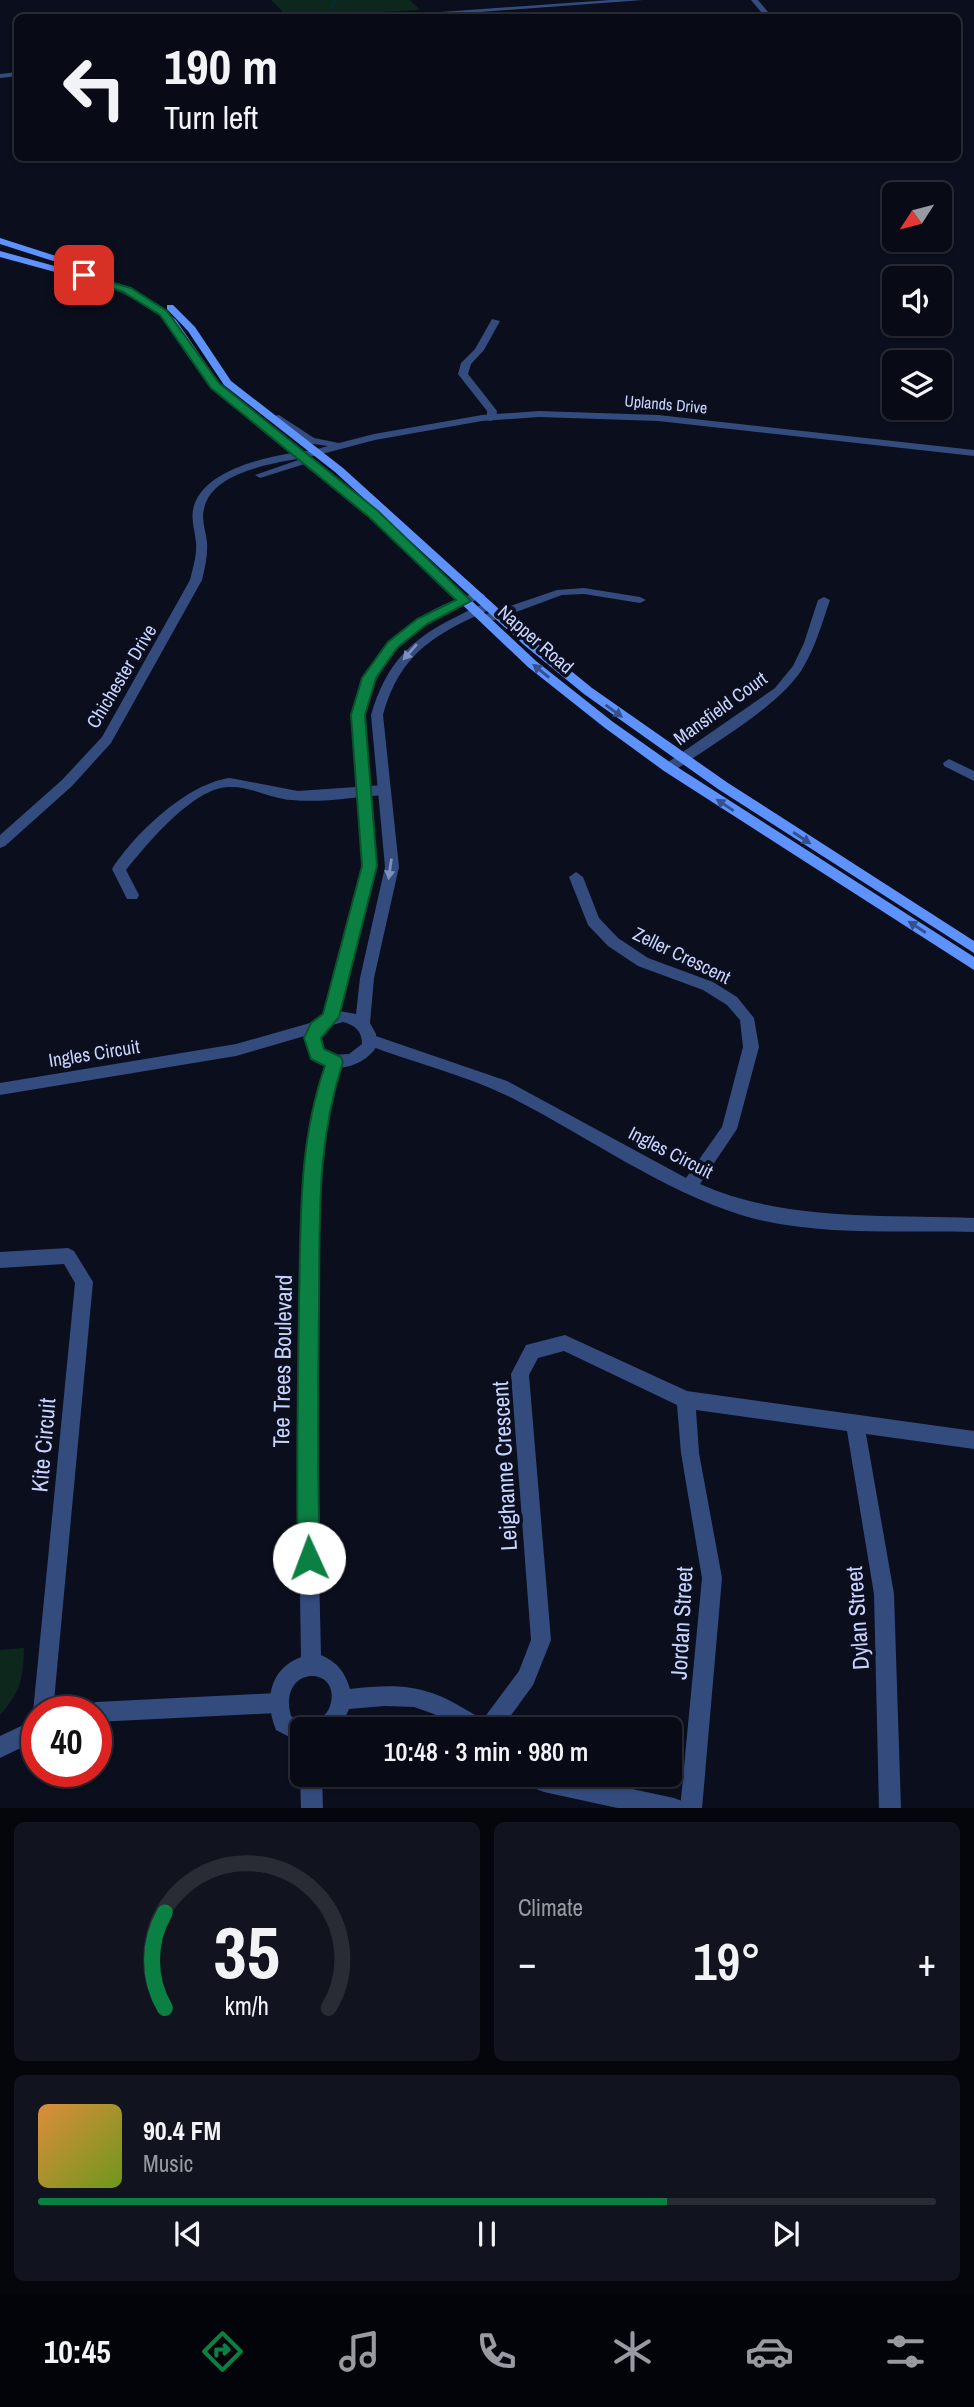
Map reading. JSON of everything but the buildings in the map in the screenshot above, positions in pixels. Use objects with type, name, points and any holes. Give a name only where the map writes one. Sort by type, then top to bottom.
[{"type":"main road","name":"Napper Road","points":[[0,241],[117,276],[162,300],[192,329],[227,383],[306,456],[339,470],[479,595],[487,613],[532,664],[669,768],[974,964]]},
{"type":"main road","name":"Napper Road","points":[[0,254],[117,286],[156,307],[173,322],[215,385],[306,456],[373,514],[465,601],[487,613],[588,691],[683,758],[974,948]]},
{"type":"street","points":[[415,14],[640,0]]},
{"type":"street","points":[[754,0],[766,14]]},
{"type":"street","points":[[498,8],[502,14]]},
{"type":"street","points":[[491,418],[492,411],[463,374],[466,363],[479,350],[495,321]]},
{"type":"street","points":[[257,409],[311,441],[333,444],[356,442]]},
{"type":"street","name":"Uplands Drive","points":[[306,456],[356,442],[491,418],[539,414],[658,418],[974,453]]},
{"type":"street","points":[[339,470],[338,457],[356,442]]},
{"type":"street","name":"Chichester Drive","points":[[0,843],[66,783],[107,740],[196,580],[202,550],[198,510],[205,493],[306,456]]},
{"type":"street","points":[[363,1023],[344,1016],[330,1017],[317,1027],[312,1038],[317,1054],[334,1062],[356,1059],[370,1040],[363,1023],[367,978],[392,867],[377,715],[381,697],[397,667],[420,641],[434,630],[487,613],[573,591],[640,600]]},
{"type":"street","points":[[330,1017],[370,866],[358,715],[369,678],[378,661],[404,633],[479,595]]},
{"type":"street","name":"Mansfield Court","points":[[669,768],[779,691],[798,667],[810,643],[824,600]]},
{"type":"street","points":[[949,763],[974,777]]},
{"type":"street","points":[[132,894],[119,869],[137,847],[202,789],[227,782],[272,794],[298,796],[383,790]]},
{"type":"street","name":"Zeller Crescent","points":[[576,877],[593,921],[613,942],[643,962],[708,986],[732,1001],[747,1018],[751,1047],[729,1129],[690,1185]]},
{"type":"street","name":"Ingles Circuit","points":[[0,1089],[236,1050],[317,1027]]},
{"type":"street","name":"Ingles Circuit","points":[[370,1040],[447,1065],[517,1093],[715,1198],[771,1215],[974,1225]]},
{"type":"street","name":"Tee Trees Boulevard","points":[[311,1664],[307,1479],[311,1167],[320,1104],[334,1062]]},
{"type":"street","name":"Kite Circuit","points":[[0,1260],[68,1256],[84,1282],[45,1696]]},
{"type":"street","name":"Leighanne Crescent","points":[[497,1717],[526,1678],[541,1640],[520,1374],[532,1351],[565,1343],[686,1400],[974,1440]]},
{"type":"street","name":"Jordan Street","points":[[686,1400],[690,1453],[712,1578],[691,1808]]},
{"type":"street","name":"Dylan Street","points":[[855,1425],[884,1594],[890,1808]]},
{"type":"street","points":[[290,1727],[283,1723],[277,1703],[284,1680],[301,1666],[321,1665],[338,1678],[342,1700],[336,1717]]},
{"type":"street","points":[[342,1700],[401,1693],[432,1700],[459,1717]]},
{"type":"street","points":[[112,1711],[277,1703]]},
{"type":"street","points":[[0,1747],[21,1737]]},
{"type":"street","points":[[311,1787],[312,1808]]},
{"type":"street","points":[[576,1787],[674,1808]]},
{"type":"green space","points":[[271,0],[410,0],[420,10],[345,14],[285,14]]},
{"type":"green space","points":[[24,1648],[20,1684],[0,1715],[0,1650]]},
{"type":"waterway","points":[[331,9],[336,0]]},
{"type":"route","points":[[84,275],[127,290],[164,313],[173,322],[200,367],[215,385],[243,411],[373,514],[465,601],[422,621],[404,633],[378,661],[362,695],[358,715],[370,866],[342,980],[330,1017],[317,1027],[312,1038],[317,1054],[334,1062],[320,1104],[311,1167],[307,1479],[309,1558]]}]
